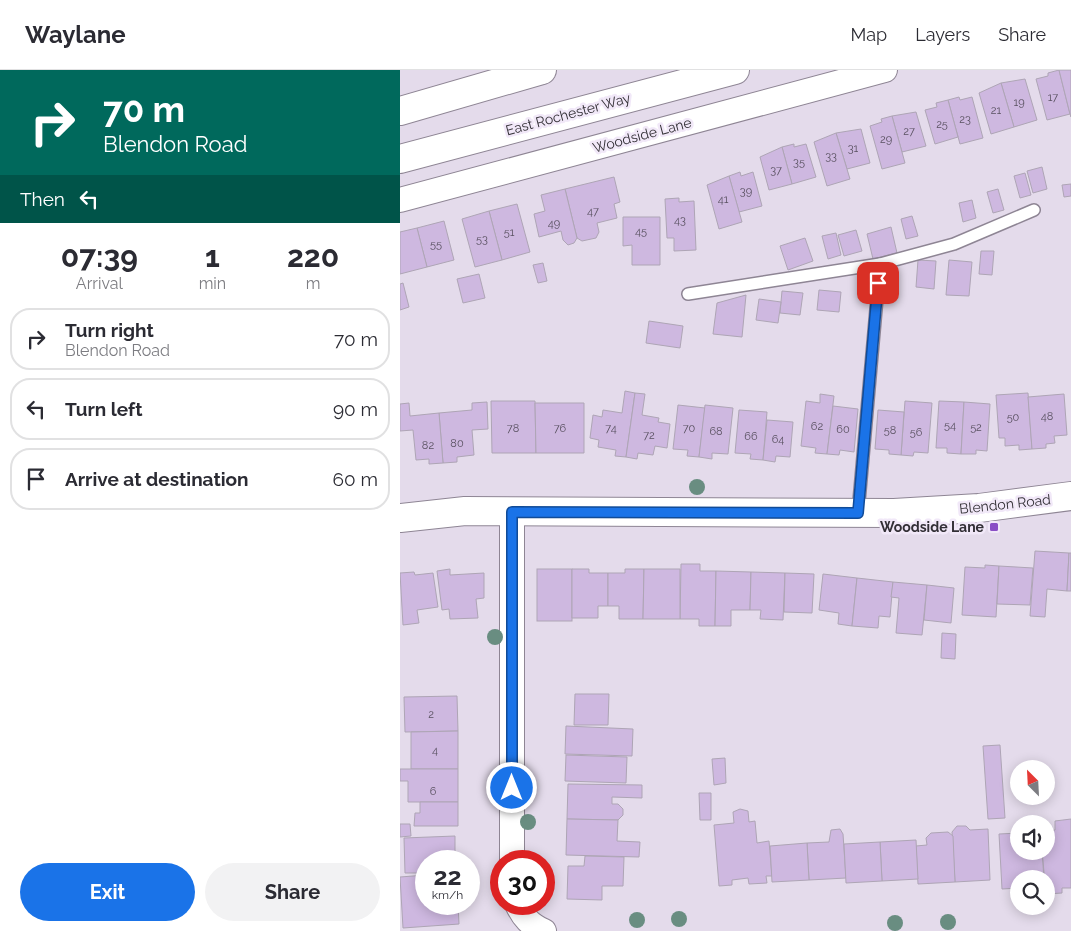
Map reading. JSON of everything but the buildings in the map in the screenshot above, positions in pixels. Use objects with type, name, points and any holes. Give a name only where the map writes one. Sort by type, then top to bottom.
[{"type":"main road","points":[[400,111],[542,70]]},
{"type":"main road","name":"East Rochester Way","points":[[400,159],[735,70]]},
{"type":"main road","name":"Blendon Road","points":[[400,518],[465,511],[858,513],[980,508],[1071,496]]},
{"type":"street","name":"Woodside Lane","points":[[400,200],[884,70]]},
{"type":"street","points":[[512,512],[512,850]]},
{"type":"street","points":[[522,915],[534,926],[544,931]]},
{"type":"lane","points":[[688,294],[880,264],[954,244],[1034,210]]},
{"type":"lane","points":[[858,513],[880,264]]},
{"type":"place","name":"Woodside Lane","points":[[994,527]]},
{"type":"route","points":[[512,788],[512,512],[858,513],[878,283]]}]
